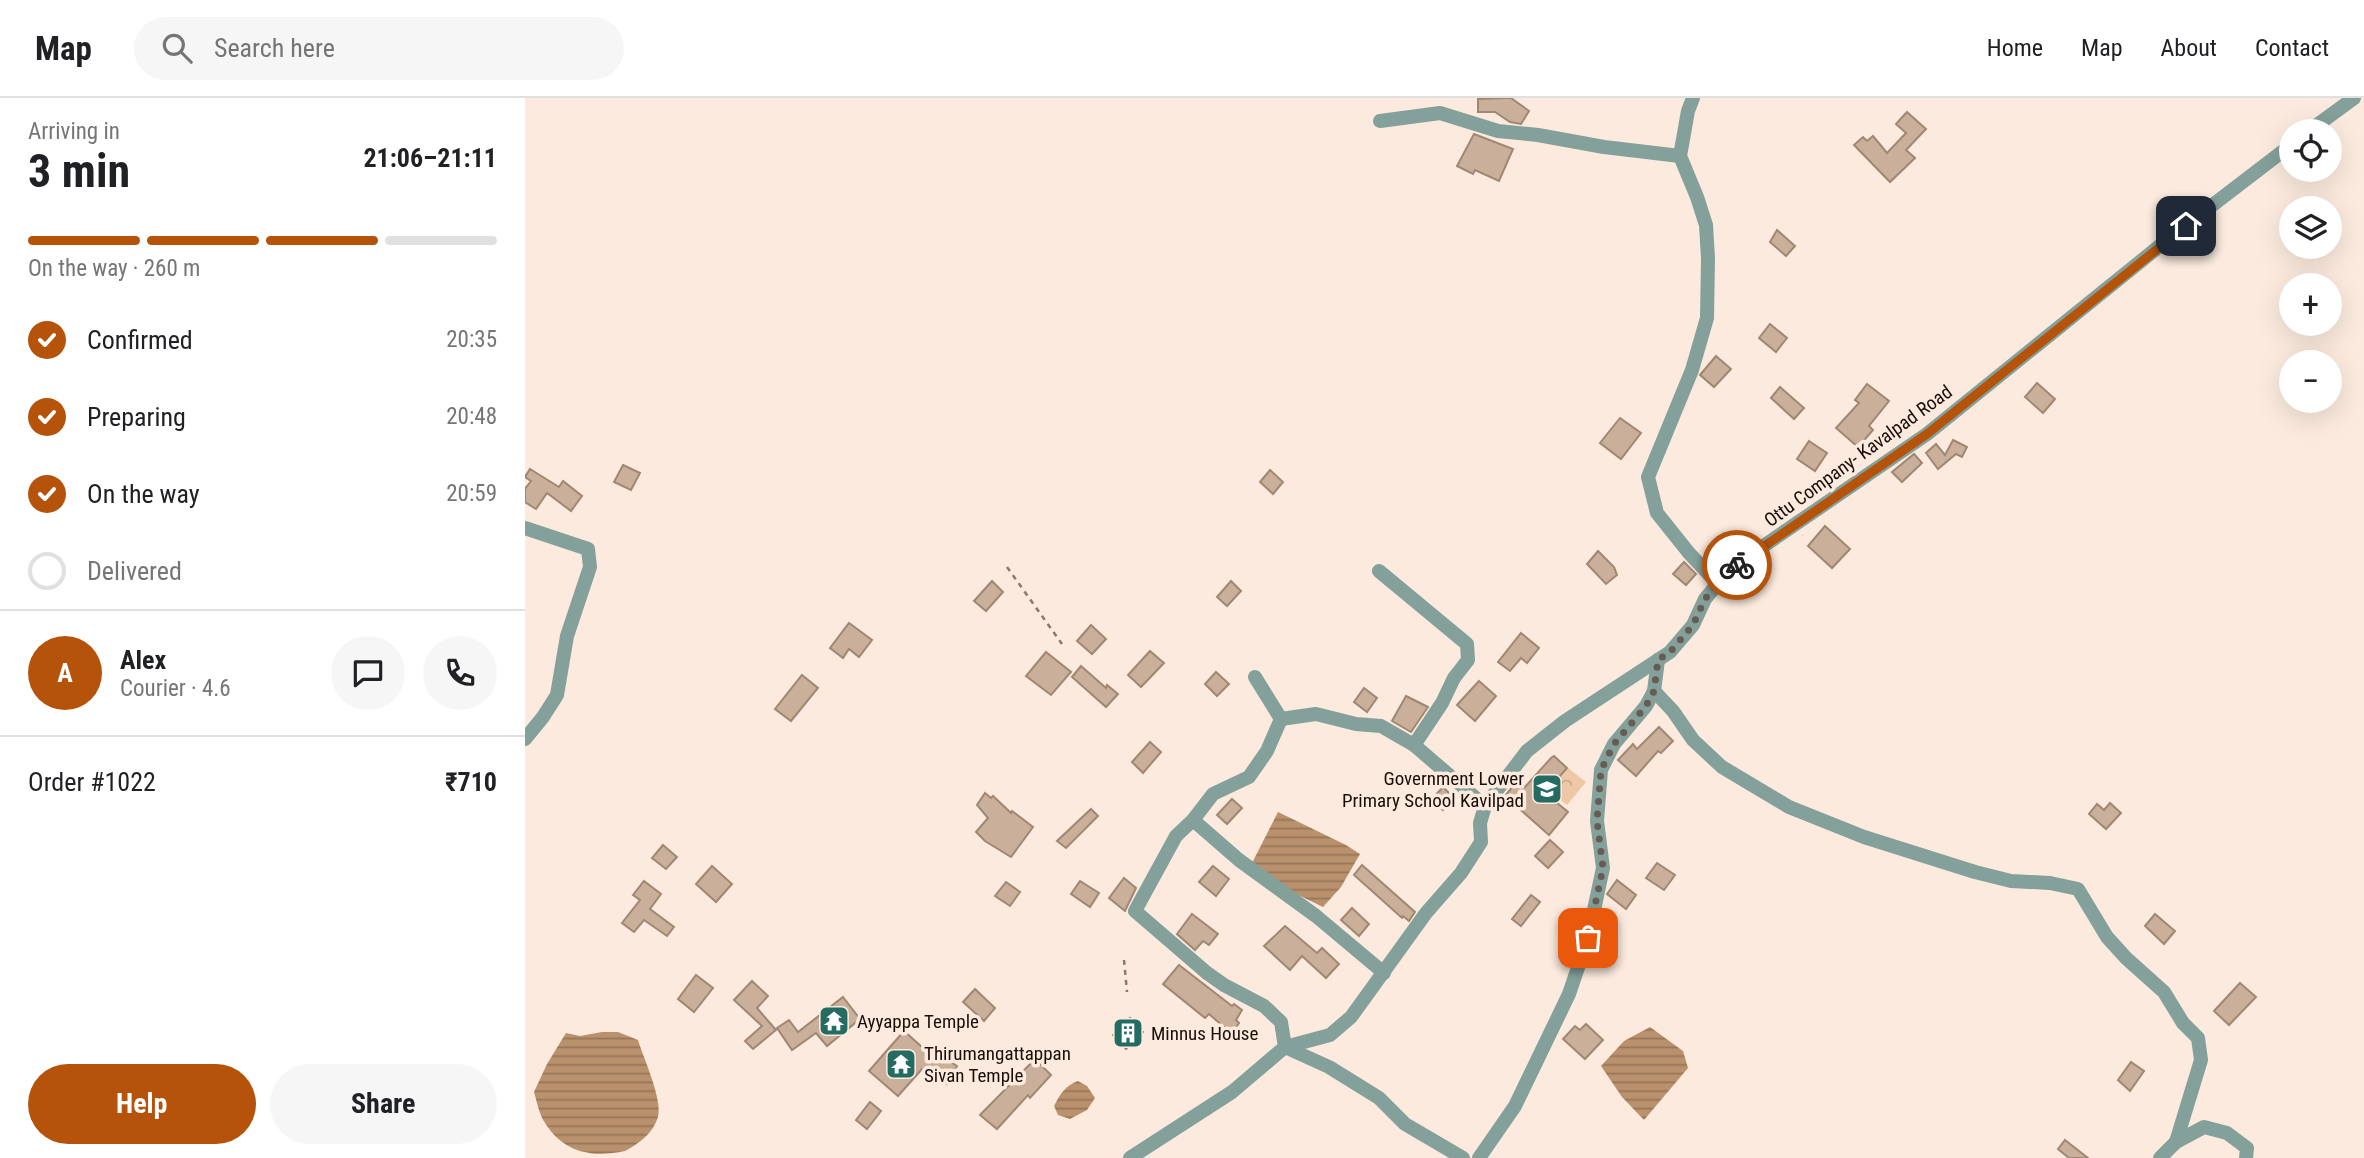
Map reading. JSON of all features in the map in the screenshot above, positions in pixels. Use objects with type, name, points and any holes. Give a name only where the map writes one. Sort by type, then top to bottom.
[{"type":"street","points":[[1693,98],[1680,156],[1706,225],[1709,258],[1707,318],[1692,370],[1648,477],[1657,513],[1718,584]]},
{"type":"street","points":[[2325,119],[2354,98]]},
{"type":"street","points":[[1380,121],[1440,113],[1498,131],[1680,156]]},
{"type":"street","name":"Ottu Company- Kavalpad Road","points":[[1485,806],[1527,751],[1565,721],[1670,652],[1693,625],[1705,599],[1730,569],[1927,434],[2167,240],[2279,154]]},
{"type":"street","points":[[525,528],[588,549],[590,567],[567,636],[557,695],[543,718],[525,739]]},
{"type":"street","points":[[1378,571],[1467,644],[1468,660],[1454,678],[1442,703],[1414,745]]},
{"type":"street","points":[[1479,1158],[1515,1106],[1569,994],[1588,938],[1603,868],[1597,821],[1601,770],[1614,744],[1646,706],[1654,691],[1658,660]]},
{"type":"street","points":[[1255,677],[1281,719]]},
{"type":"street","points":[[1654,691],[1673,711],[1693,740],[1722,767],[1789,807],[1864,837],[1975,872],[2011,881],[2050,883],[2078,889],[2090,913],[2107,937],[2164,992],[2183,1023],[2198,1038],[2201,1060],[2176,1142]]},
{"type":"street","points":[[1130,1158],[1232,1092],[1285,1047],[1330,1035],[1351,1017],[1426,913],[1461,873],[1481,842],[1480,824],[1485,806],[1414,745],[1381,726],[1356,724],[1316,714],[1281,719]]},
{"type":"street","points":[[1281,719],[1267,751],[1249,777],[1213,794],[1193,820],[1176,836],[1135,911],[1207,973],[1263,1006],[1281,1022],[1285,1047]]},
{"type":"street","points":[[1193,820],[1239,860],[1316,916],[1384,973]]},
{"type":"street","points":[[1285,1047],[1329,1067],[1379,1098],[1405,1124],[1463,1158]]},
{"type":"street","points":[[2160,1158],[2176,1142],[2204,1127],[2227,1133],[2247,1148],[2246,1158]]},
{"type":"path","points":[[1007,567],[1062,644]]},
{"type":"path","points":[[1124,960],[1127,992]]},
{"type":"green space","points":[[1568,768],[1586,782],[1567,805],[1549,791]]},
{"type":"shaded area","points":[[1278,812],[1360,854],[1341,887],[1323,907],[1282,887],[1251,865]]},
{"type":"shaded area","points":[[1650,1027],[1683,1051],[1688,1068],[1644,1120],[1622,1097],[1601,1066],[1624,1041]]},
{"type":"shaded area","points":[[618,1032],[638,1040],[659,1110],[653,1128],[641,1141],[625,1151],[601,1154],[580,1151],[561,1141],[543,1119],[534,1092],[566,1033],[580,1036]]},
{"type":"shaded area","points":[[1078,1081],[1087,1086],[1095,1098],[1087,1110],[1070,1119],[1058,1115],[1054,1106],[1067,1088]]},
{"type":"building","points":[[1511,98],[1529,111],[1521,124],[1510,122],[1495,112],[1478,112],[1478,99]]},
{"type":"building","points":[[1907,112],[1926,129],[1906,150],[1915,158],[1890,182],[1854,145],[1863,137],[1867,141],[1873,136],[1887,153],[1906,133],[1896,124]]},
{"type":"building","points":[[1474,134],[1513,149],[1499,181],[1475,170],[1473,174],[1457,166]]},
{"type":"building","points":[[1777,230],[1795,246],[1786,256],[1770,242]]},
{"type":"building","points":[[1770,324],[1787,338],[1776,352],[1759,338]]},
{"type":"building","points":[[1716,356],[1731,369],[1714,387],[1700,375]]},
{"type":"building","points":[[2037,383],[2055,399],[2043,413],[2025,397]]},
{"type":"building","points":[[1867,384],[1889,401],[1869,426],[1873,430],[1858,447],[1836,428],[1859,403],[1855,400]]},
{"type":"building","points":[[1780,387],[1804,408],[1794,419],[1771,398]]},
{"type":"building","points":[[1620,418],[1641,433],[1621,459],[1600,443]]},
{"type":"building","points":[[1953,440],[1967,447],[1962,457],[1956,454],[1938,469],[1926,453],[1936,444],[1945,455]]},
{"type":"building","points":[[1809,441],[1827,453],[1815,471],[1797,459]]},
{"type":"building","points":[[1914,454],[1922,463],[1902,482],[1892,472]]},
{"type":"building","points":[[623,465],[640,473],[631,490],[614,482]]},
{"type":"building","points":[[530,469],[559,487],[563,481],[582,496],[571,511],[547,493],[536,509],[525,502],[525,489],[531,481],[525,477]]},
{"type":"building","points":[[1270,470],[1283,482],[1273,494],[1260,482]]},
{"type":"building","points":[[1825,526],[1850,549],[1832,568],[1808,546]]},
{"type":"building","points":[[1598,551],[1614,567],[1617,575],[1606,584],[1587,564]]},
{"type":"building","points":[[1684,562],[1696,574],[1686,585],[1673,574]]},
{"type":"building","points":[[992,581],[1003,592],[986,611],[974,601]]},
{"type":"building","points":[[1231,581],[1241,591],[1227,606],[1217,597]]},
{"type":"building","points":[[849,623],[872,640],[859,657],[849,649],[843,658],[830,648]]},
{"type":"building","points":[[1091,625],[1106,639],[1092,654],[1077,641]]},
{"type":"building","points":[[1521,633],[1539,648],[1527,663],[1521,658],[1510,671],[1498,662]]},
{"type":"building","points":[[1150,651],[1164,663],[1141,687],[1128,675]]},
{"type":"building","points":[[1046,652],[1071,672],[1051,695],[1026,676]]},
{"type":"building","points":[[1081,666],[1106,688],[1107,685],[1118,694],[1106,707],[1072,677]]},
{"type":"building","points":[[1216,672],[1229,684],[1217,696],[1205,684]]},
{"type":"building","points":[[802,675],[818,688],[791,721],[775,709]]},
{"type":"building","points":[[1479,681],[1496,696],[1475,721],[1457,705]]},
{"type":"building","points":[[1364,688],[1377,698],[1367,712],[1354,702]]},
{"type":"building","points":[[1406,696],[1428,707],[1411,732],[1392,721]]},
{"type":"building","points":[[1659,727],[1673,741],[1661,753],[1658,751],[1636,776],[1618,760],[1633,744],[1637,749]]},
{"type":"building","points":[[1150,742],[1161,752],[1143,773],[1132,762]]},
{"type":"building","points":[[1554,756],[1567,768],[1545,793],[1568,812],[1549,835],[1505,796],[1518,780],[1525,787]]},
{"type":"building","points":[[1443,787],[1454,798],[1443,810],[1431,800]]},
{"type":"building","points":[[985,793],[991,798],[993,796],[1011,813],[1012,811],[1033,827],[1011,857],[976,832],[988,818],[977,805]]},
{"type":"building","points":[[1232,799],[1242,808],[1227,824],[1217,815]]},
{"type":"building","points":[[2110,803],[2121,813],[2106,829],[2089,814],[2097,804],[2104,810]]},
{"type":"building","points":[[1091,809],[1098,816],[1066,848],[1057,841]]},
{"type":"building","points":[[1550,840],[1563,852],[1548,868],[1535,856]]},
{"type":"building","points":[[663,845],[677,857],[666,869],[652,858]]},
{"type":"building","points":[[1657,863],[1675,875],[1664,890],[1646,878]]},
{"type":"building","points":[[1362,865],[1415,912],[1409,921],[1403,916],[1402,918],[1354,875]]},
{"type":"building","points":[[712,866],[732,884],[716,902],[696,884]]},
{"type":"building","points":[[1213,866],[1229,879],[1216,896],[1199,882]]},
{"type":"building","points":[[1124,878],[1136,888],[1125,911],[1109,898]]},
{"type":"building","points":[[1617,880],[1636,895],[1626,909],[1607,894]]},
{"type":"building","points":[[644,881],[661,894],[650,909],[674,927],[667,936],[644,920],[634,932],[622,923],[640,900],[633,895]]},
{"type":"building","points":[[1080,881],[1099,893],[1090,907],[1071,894]]},
{"type":"building","points":[[1006,882],[1020,892],[1010,906],[995,896]]},
{"type":"building","points":[[1531,895],[1540,902],[1521,926],[1512,919]]},
{"type":"building","points":[[1352,908],[1369,924],[1359,936],[1341,920]]},
{"type":"building","points":[[1192,914],[1218,934],[1209,945],[1203,941],[1195,950],[1177,934]]},
{"type":"building","points":[[2155,914],[2175,931],[2164,944],[2145,926]]},
{"type":"building","points":[[1285,926],[1317,953],[1322,948],[1339,964],[1326,978],[1302,956],[1290,970],[1264,946]]},
{"type":"building","points":[[1179,965],[1232,1006],[1234,1004],[1242,1010],[1236,1020],[1239,1023],[1232,1034],[1209,1014],[1205,1018],[1163,984]]},
{"type":"building","points":[[696,975],[713,988],[694,1012],[678,999]]},
{"type":"building","points":[[752,981],[768,996],[757,1008],[776,1030],[753,1049],[745,1041],[762,1026],[734,1000]]},
{"type":"building","points":[[2240,983],[2256,997],[2229,1025],[2214,1011]]},
{"type":"building","points":[[975,989],[995,1008],[984,1021],[963,1002]]},
{"type":"building","name":"Ayyappa Temple","points":[[843,997],[860,1019],[827,1046],[816,1033],[792,1050],[777,1028],[789,1020],[798,1032]]},
{"type":"building","name":"Minnus House","points":[[1130,1018],[1143,1032],[1126,1049],[1113,1035]]},
{"type":"building","points":[[1586,1024],[1603,1040],[1585,1059],[1563,1039],[1575,1026],[1580,1030]]},
{"type":"building","name":"Thirumangattappan Sivan Temple","points":[[904,1031],[940,1063],[944,1058],[957,1066],[947,1084],[922,1069],[898,1096],[869,1071]]},
{"type":"building","points":[[1035,1059],[1051,1075],[1030,1098],[1028,1095],[997,1129],[980,1115]]},
{"type":"building","points":[[2131,1062],[2144,1071],[2130,1091],[2118,1080]]},
{"type":"building","points":[[870,1102],[881,1111],[867,1129],[856,1120]]},
{"type":"building","points":[[2065,1140],[2088,1158],[2069,1158],[2058,1149]]},
{"type":"way so far","points":[[1588,938],[1603,868],[1597,821],[1601,770],[1614,744],[1646,706],[1654,691],[1658,660],[1670,652],[1693,625],[1705,599],[1730,569],[1737,565]]},
{"type":"place","name":"Government Lower Primary School Kavilpad","points":[[1547,789]]},
{"type":"place","name":"Ayyappa Temple","points":[[834,1021]]},
{"type":"place","name":"Minnus House","points":[[1128,1033]]},
{"type":"place","name":"Thirumangattappan Sivan Temple","points":[[901,1064]]},
{"type":"route","points":[[1737,565],[1927,434],[2186,226]]}]
